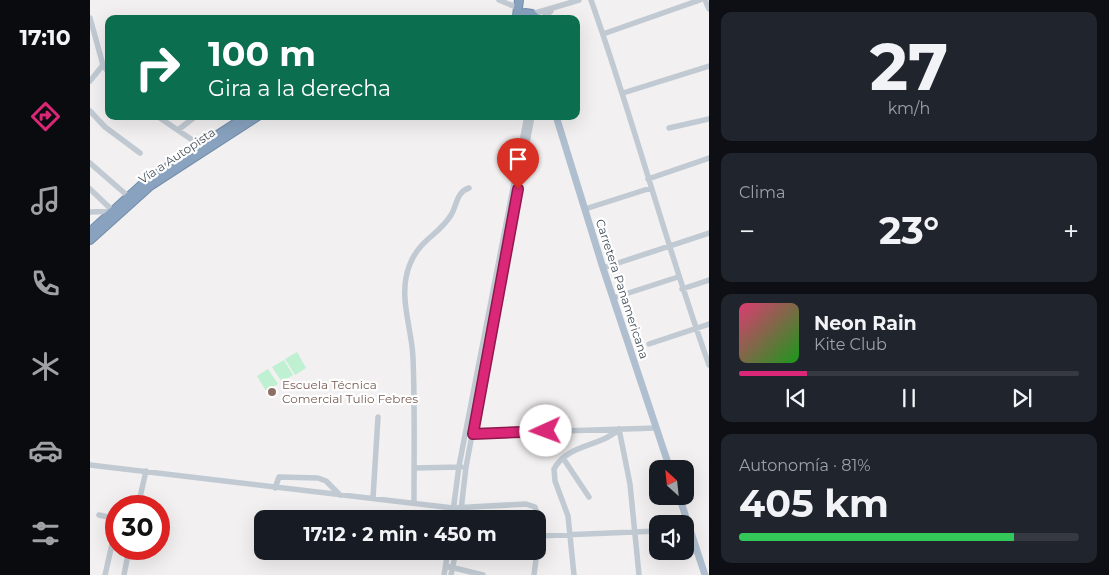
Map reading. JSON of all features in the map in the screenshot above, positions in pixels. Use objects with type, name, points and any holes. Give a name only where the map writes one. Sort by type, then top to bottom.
[{"type":"highway","points":[[517,9],[532,15]]},
{"type":"highway","points":[[517,9],[532,15]]},
{"type":"highway","name":"Vía a Autopista","points":[[90,240],[150,186],[241,120]]},
{"type":"highway","name":"Vía a Autopista","points":[[90,232],[146,181],[251,120]]},
{"type":"main road","name":"Carretera Panamericana","points":[[557,120],[612,298],[667,460]]},
{"type":"main road","points":[[694,546],[705,575]]},
{"type":"street","points":[[499,0],[517,9]]},
{"type":"street","points":[[537,15],[579,0]]},
{"type":"street","points":[[591,0],[623,93],[682,289],[709,366]]},
{"type":"street","points":[[603,34],[700,0]]},
{"type":"street","points":[[706,0],[709,9]]},
{"type":"street","points":[[537,15],[562,5]]},
{"type":"street","points":[[90,18],[105,68]]},
{"type":"street","points":[[90,81],[103,65]]},
{"type":"street","points":[[623,93],[709,66]]},
{"type":"street","points":[[90,111],[105,127],[140,153]]},
{"type":"street","points":[[669,128],[709,119]]},
{"type":"street","points":[[163,120],[203,147]]},
{"type":"street","points":[[178,130],[191,120]]},
{"type":"street","points":[[453,508],[465,433],[526,120]]},
{"type":"street","points":[[461,509],[466,467],[531,120]]},
{"type":"street","points":[[648,179],[709,158]]},
{"type":"street","points":[[90,163],[129,197]]},
{"type":"street","points":[[414,502],[413,360],[406,321],[406,276],[416,250],[444,224],[451,215],[461,192],[469,188]]},
{"type":"street","points":[[585,210],[651,188]]},
{"type":"street","points":[[90,189],[113,211]]},
{"type":"street","points":[[90,212],[113,211]]},
{"type":"street","points":[[603,268],[709,233]]},
{"type":"street","points":[[612,298],[678,276]]},
{"type":"street","points":[[682,289],[709,280]]},
{"type":"street","points":[[649,344],[709,324]]},
{"type":"street","points":[[373,498],[378,417]]},
{"type":"street","points":[[465,433],[656,428]]},
{"type":"street","points":[[574,575],[571,532],[566,505],[553,474],[556,465],[563,458],[578,448],[611,436],[619,429]]},
{"type":"street","points":[[619,429],[636,532],[639,575]]},
{"type":"street","points":[[563,458],[589,497]]},
{"type":"street","points":[[90,465],[461,509],[532,505],[537,510]]},
{"type":"street","points":[[414,468],[466,467]]},
{"type":"street","points":[[141,495],[146,471]]},
{"type":"street","points":[[275,488],[279,476],[318,478],[326,481],[340,495]]},
{"type":"street","points":[[99,514],[105,516]]},
{"type":"street","points":[[546,535],[571,532],[649,531]]},
{"type":"street","points":[[105,575],[108,560]]},
{"type":"street","points":[[124,575],[127,560]]},
{"type":"street","points":[[444,575],[447,560]]},
{"type":"street","points":[[451,575],[454,560]]},
{"type":"street","points":[[534,575],[536,560]]},
{"type":"street","points":[[446,566],[466,573],[483,575]]},
{"type":"green space","points":[[297,352],[306,368],[295,375],[285,359]]},
{"type":"green space","points":[[284,360],[293,375],[282,382],[272,367]]},
{"type":"green space","points":[[268,369],[278,384],[266,391],[257,376]]},
{"type":"place","name":"Escuela Técnica Comercial Tulio Febres","points":[[272,392]]},
{"type":"route","points":[[518,189],[473,434],[546,431]]}]
